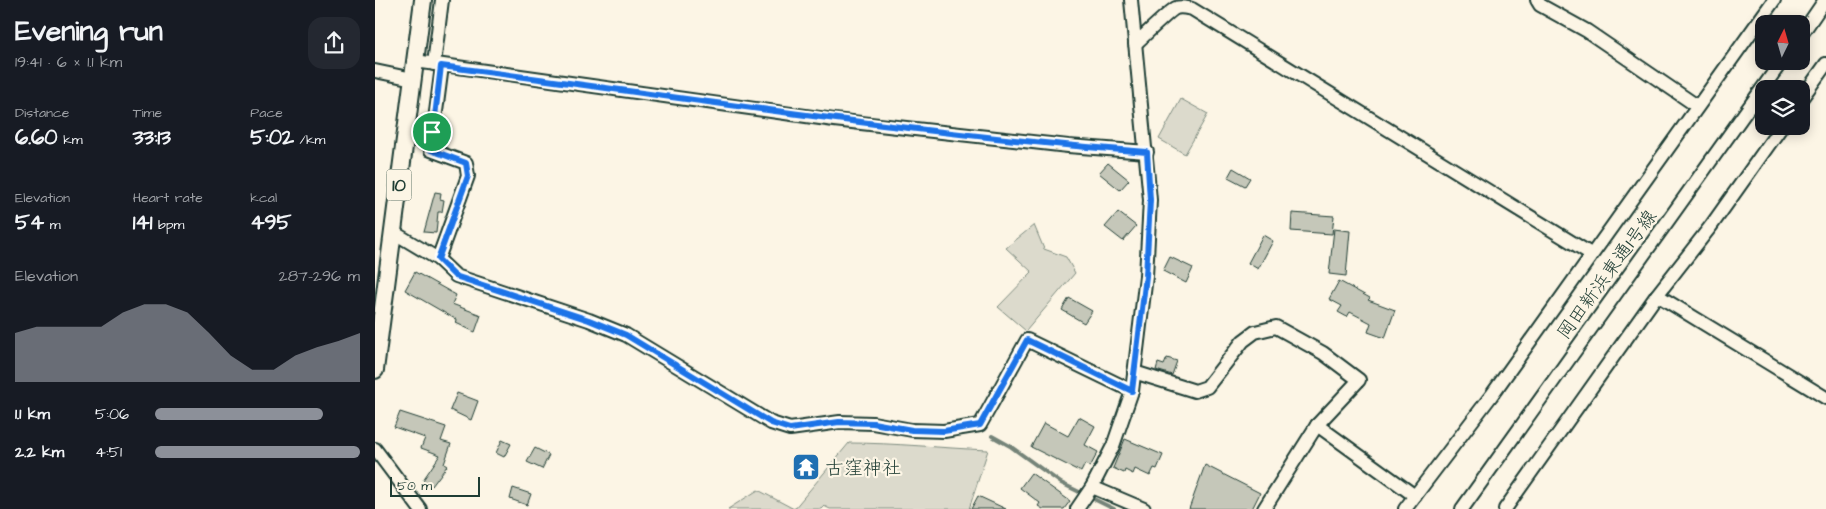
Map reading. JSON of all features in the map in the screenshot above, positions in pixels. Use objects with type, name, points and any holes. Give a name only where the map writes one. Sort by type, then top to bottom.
[{"type":"main road","name":"10","points":[[375,370],[423,0]]},
{"type":"street","points":[[438,259],[468,176],[466,163],[431,150],[442,0]]},
{"type":"street","points":[[1079,506],[1113,446],[1132,391],[1146,276],[1150,200],[1147,152],[1131,0]]},
{"type":"street","points":[[1537,0],[1540,5],[1583,28],[1697,106]]},
{"type":"street","points":[[1405,509],[1491,396],[1774,0]]},
{"type":"street","points":[[1810,22],[1825,0]]},
{"type":"street","points":[[1135,44],[1159,23],[1168,12],[1178,7],[1192,9],[1591,254]]},
{"type":"street","points":[[415,61],[834,120],[1067,146],[1147,152]]},
{"type":"street","points":[[1810,86],[1826,64]]},
{"type":"street","name":"岡田新浜東通1号線","points":[[1462,509],[1777,70]]},
{"type":"street","points":[[375,71],[413,79]]},
{"type":"street","points":[[1505,509],[1657,295],[1711,226],[1776,135]]},
{"type":"street","points":[[393,232],[438,259],[455,276],[589,320],[626,335],[771,423],[790,429],[839,422],[873,423],[912,430],[944,431],[980,425],[1027,340],[1132,391]]},
{"type":"street","points":[[1657,295],[1826,398]]},
{"type":"street","points":[[1134,372],[1195,391],[1207,387],[1243,341],[1255,332],[1276,327],[1323,353],[1359,380],[1317,425],[1264,509]]},
{"type":"street","points":[[1317,425],[1415,496]]},
{"type":"street","points":[[375,449],[419,509]]},
{"type":"street","points":[[1090,489],[1144,509]]},
{"type":"shaded area","points":[[1181,99],[1208,114],[1185,154],[1159,139]]},
{"type":"shaded area","points":[[1034,225],[1044,249],[1066,257],[1075,273],[1026,331],[998,307],[1032,272],[1006,248]]},
{"type":"shaded area","points":[[849,443],[988,450],[969,509],[830,509],[824,506],[821,509],[794,509]]},
{"type":"shaded area","points":[[758,490],[794,509],[728,509]]},
{"type":"building","points":[[1108,163],[1129,180],[1120,190],[1099,173]]},
{"type":"building","points":[[1233,168],[1250,178],[1245,186],[1228,177]]},
{"type":"building","points":[[435,192],[441,193],[440,199],[444,200],[442,212],[438,212],[436,233],[424,232]]},
{"type":"building","points":[[1118,212],[1136,226],[1123,241],[1105,227]]},
{"type":"building","points":[[1292,213],[1334,216],[1332,234],[1291,231]]},
{"type":"building","points":[[1334,229],[1350,231],[1346,276],[1329,274]]},
{"type":"building","points":[[1263,235],[1273,241],[1258,269],[1248,263]]},
{"type":"building","points":[[1170,257],[1193,268],[1186,283],[1163,271]]},
{"type":"building","points":[[415,272],[456,295],[452,304],[481,315],[475,332],[456,323],[457,320],[405,290]]},
{"type":"building","points":[[1339,281],[1370,298],[1368,300],[1395,310],[1385,338],[1368,332],[1371,323],[1350,312],[1347,317],[1338,312],[1342,306],[1329,299]]},
{"type":"building","points":[[1069,298],[1092,311],[1084,323],[1062,310]]},
{"type":"building","points":[[1167,358],[1177,361],[1172,375],[1156,370],[1158,363],[1164,365]]},
{"type":"building","points":[[457,393],[478,401],[471,420],[450,410]]},
{"type":"building","points":[[400,412],[446,427],[441,441],[451,444],[444,464],[447,466],[432,486],[423,480],[440,455],[421,448],[425,438],[394,427]]},
{"type":"building","points":[[1079,417],[1095,426],[1085,445],[1098,452],[1090,467],[1085,464],[1081,472],[1031,447],[1044,423],[1068,436]]},
{"type":"building","points":[[1125,439],[1163,455],[1157,469],[1154,468],[1150,476],[1135,469],[1133,474],[1125,470],[1124,473],[1113,468]]},
{"type":"building","points":[[502,440],[511,444],[504,457],[496,453]]},
{"type":"building","points":[[535,448],[549,455],[542,469],[527,462]]},
{"type":"building","points":[[1205,465],[1260,493],[1252,509],[1189,509]]},
{"type":"building","points":[[1031,473],[1070,501],[1064,509],[1043,509],[1038,506],[1040,503],[1020,488]]},
{"type":"building","points":[[513,488],[531,494],[527,505],[510,499]]},
{"type":"building","points":[[978,496],[1006,509],[971,509]]},
{"type":"waterway","points":[[992,436],[1010,446],[1061,483],[1114,509]]},
{"type":"place","name":"古窪神社","points":[[806,467]]},
{"type":"route","points":[[441,66],[562,81],[834,120],[1067,146],[1147,152],[1150,200],[1146,276],[1132,391],[1027,340],[980,425],[944,431],[912,430],[873,423],[839,422],[790,429],[771,423],[626,335],[589,320],[455,276],[438,259],[468,176],[466,163],[431,150],[432,132],[441,66]]}]
